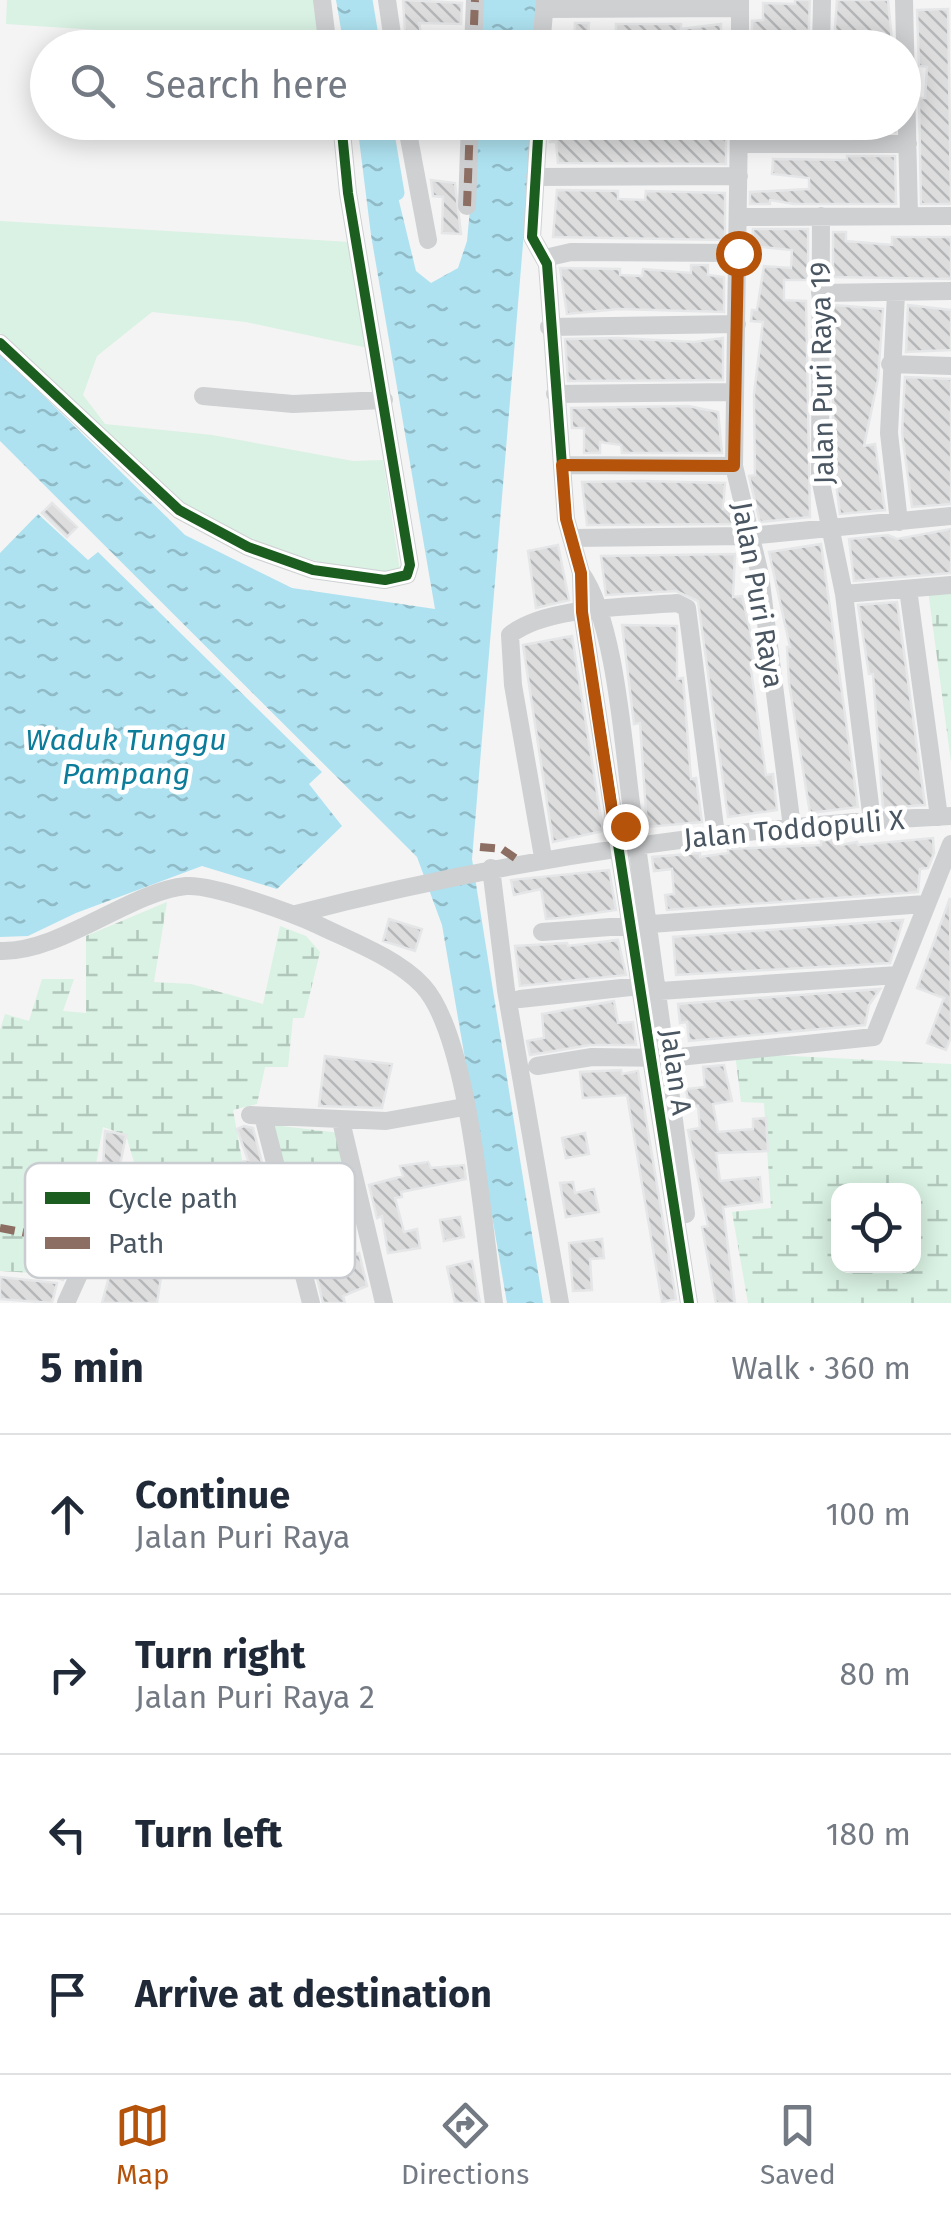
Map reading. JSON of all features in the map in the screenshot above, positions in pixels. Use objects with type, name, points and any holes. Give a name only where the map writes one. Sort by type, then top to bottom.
[{"type":"street","points":[[322,0],[326,30]]},
{"type":"street","points":[[386,0],[391,30]]},
{"type":"street","points":[[474,30],[475,0]]},
{"type":"street","points":[[821,30],[822,0]]},
{"type":"street","points":[[904,0],[904,30]]},
{"type":"street","points":[[542,30],[544,5],[740,4],[740,30]]},
{"type":"street","points":[[0,343],[180,510],[248,547],[314,570],[385,580],[408,575],[410,565],[348,194],[343,140]]},
{"type":"street","points":[[409,140],[428,240]]},
{"type":"street","points":[[467,206],[469,140]]},
{"type":"street","points":[[538,140],[532,237],[545,258],[554,394],[571,538],[590,611]]},
{"type":"street","name":"Jalan Puri Raya","points":[[740,140],[734,466],[760,575],[792,827]]},
{"type":"street","points":[[908,140],[909,215]]},
{"type":"street","points":[[740,144],[908,144]]},
{"type":"street","points":[[535,177],[739,176]]},
{"type":"street","name":"Jalan Puri Raya 19","points":[[821,216],[819,461],[844,594],[872,821]]},
{"type":"street","points":[[738,217],[951,216]]},
{"type":"street","points":[[545,258],[571,252],[738,253]]},
{"type":"street","points":[[899,522],[889,433],[896,294],[900,290],[951,291]]},
{"type":"street","points":[[820,292],[896,294]]},
{"type":"street","points":[[549,327],[737,324]]},
{"type":"street","points":[[890,364],[951,366]]},
{"type":"street","points":[[554,394],[735,392]]},
{"type":"street","points":[[203,396],[292,404],[384,400]]},
{"type":"street","points":[[562,465],[734,466]]},
{"type":"street","points":[[571,538],[749,536],[951,516]]},
{"type":"street","points":[[844,594],[951,585]]},
{"type":"street","points":[[908,589],[945,816]]},
{"type":"street","points":[[543,857],[508,645],[518,629],[590,611],[677,603],[687,608],[716,835]]},
{"type":"street","name":"Jalan A","points":[[590,611],[634,821],[651,926],[660,1057],[689,1303]]},
{"type":"street","name":"Jalan A","points":[[590,611],[616,848],[630,924],[654,987]]},
{"type":"street","name":"Jalan Toddopuli X","points":[[296,914],[420,882],[543,857],[792,827],[945,816]]},
{"type":"street","points":[[614,824],[625,826],[634,821]]},
{"type":"street","points":[[537,1066],[592,1057],[660,1057],[866,1040],[880,1028],[951,844]]},
{"type":"street","points":[[488,868],[560,1303]]},
{"type":"street","points":[[0,950],[45,941],[186,886],[296,914],[379,956],[423,986],[446,1026],[464,1106],[494,1303]]},
{"type":"street","points":[[542,932],[925,904]]},
{"type":"street","points":[[520,999],[654,987],[898,975]]},
{"type":"street","points":[[271,1163],[257,1115],[341,1122],[386,1120],[464,1106]]},
{"type":"street","points":[[341,1122],[351,1163]]},
{"type":"street","points":[[355,1181],[384,1303]]},
{"type":"street","name":"Jalan A","points":[[683,1228],[701,1303]]},
{"type":"street","points":[[66,1303],[77,1278]]},
{"type":"street","points":[[304,1278],[311,1303]]},
{"type":"green space","points":[[7,0],[317,0],[320,30],[96,30],[6,24]]},
{"type":"green space","points":[[0,221],[350,242],[368,348],[246,322],[152,312],[97,356],[83,395],[105,424],[212,435],[353,461],[383,460],[400,571],[381,579],[241,540],[170,494],[0,333]]},
{"type":"green space","points":[[951,581],[951,762],[927,583]]},
{"type":"green space","points":[[167,902],[154,982],[191,984],[263,1004],[280,926],[306,936],[320,952],[304,1018],[293,1018],[288,1067],[265,1067],[257,1104],[233,1110],[243,1163],[134,1163],[126,1135],[103,1127],[96,1163],[25,1163],[25,1273],[0,1271],[0,1030],[5,1014],[29,1021],[42,979],[74,979],[63,1011],[86,1013],[86,936]]},
{"type":"green space","points":[[735,1053],[951,1064],[951,1303],[748,1303],[732,1212],[771,1208],[764,1103],[741,1102]]},
{"type":"green space","points":[[273,1125],[340,1133],[347,1163],[283,1163]]},
{"type":"water","points":[[336,0],[368,0],[370,30],[341,30]]},
{"type":"water","points":[[480,0],[543,0],[540,30],[479,30]]},
{"type":"water","points":[[359,140],[384,140],[416,271],[431,283],[458,268],[467,241],[476,140],[532,140],[472,859],[543,1303],[507,1303],[442,925],[417,857],[0,441],[0,353],[185,535],[292,588],[435,609],[371,235]]},
{"type":"water","name":"Waduk Tunggu Pampang","points":[[38,514],[88,560],[98,552],[322,772],[309,784],[342,826],[277,889],[202,866],[76,913],[28,936],[0,937],[0,553]]},
{"type":"building","points":[[403,0],[462,3],[461,24],[419,23],[420,30],[405,30]]},
{"type":"building","points":[[795,0],[810,0],[809,30],[752,30],[752,21],[763,20],[763,3],[795,4]]},
{"type":"building","points":[[837,0],[888,0],[891,30],[835,30]]},
{"type":"building","points":[[948,9],[951,204],[921,204],[921,98],[925,98],[927,67],[921,66],[917,10]]},
{"type":"building","points":[[575,23],[589,23],[589,30],[575,30]]},
{"type":"building","points":[[616,24],[681,24],[681,29],[721,24],[721,30],[616,30]]},
{"type":"building","points":[[726,140],[726,164],[558,163],[556,142],[550,142]]},
{"type":"building","points":[[847,156],[895,156],[896,204],[794,204],[770,200],[770,204],[750,204],[750,192],[809,189],[809,178],[772,174],[773,159],[847,160]]},
{"type":"building","points":[[431,180],[455,183],[461,234],[442,233],[443,197],[433,196]]},
{"type":"building","points":[[557,190],[618,191],[618,199],[645,200],[646,191],[725,193],[725,240],[553,237]]},
{"type":"building","points":[[753,229],[808,229],[808,280],[784,280],[784,300],[806,301],[810,517],[760,522],[749,476],[755,475],[754,394],[763,322],[751,321],[752,310],[757,310],[764,266],[791,268],[792,250],[752,246]]},
{"type":"building","points":[[833,232],[846,232],[846,241],[892,245],[892,237],[951,237],[951,279],[833,277]]},
{"type":"building","points":[[691,265],[708,265],[708,275],[724,277],[724,312],[619,309],[567,314],[560,268],[620,269],[620,275],[642,276],[643,269],[691,273]]},
{"type":"building","points":[[833,305],[883,309],[878,379],[864,446],[875,444],[885,510],[840,514],[833,458]]},
{"type":"building","points":[[908,305],[951,310],[951,350],[906,352]]},
{"type":"building","points":[[723,338],[723,380],[568,381],[565,339],[694,342]]},
{"type":"building","points":[[905,377],[951,379],[951,504],[912,507],[902,433]]},
{"type":"building","points":[[688,406],[718,412],[722,453],[622,453],[621,445],[600,442],[600,453],[584,453],[584,428],[572,428],[571,408]]},
{"type":"building","points":[[582,482],[725,483],[723,509],[731,509],[735,524],[587,525]]},
{"type":"building","points":[[52,503],[77,527],[67,537],[42,513]]},
{"type":"building","points":[[951,529],[951,573],[854,581],[849,539],[888,535],[897,539]]},
{"type":"building","points":[[821,544],[858,807],[810,813],[789,683],[790,647],[769,552]]},
{"type":"building","points":[[558,545],[569,600],[536,608],[528,551]]},
{"type":"building","points":[[735,554],[733,597],[742,596],[750,630],[754,663],[750,663],[766,775],[773,774],[777,810],[728,817],[698,601],[676,591],[606,595],[601,556]]},
{"type":"building","points":[[897,602],[925,805],[883,808],[873,674],[869,674],[858,605]]},
{"type":"building","points":[[622,625],[677,626],[677,679],[683,678],[691,779],[696,778],[702,822],[647,827],[640,723],[634,724]]},
{"type":"building","points":[[572,636],[603,831],[553,842],[523,645]]},
{"type":"building","points":[[840,838],[841,845],[858,845],[933,838],[934,853],[928,868],[920,869],[918,892],[667,910],[665,895],[674,894],[672,869],[654,871],[652,857],[700,853],[700,857],[728,853],[728,849],[821,845],[821,841]]},
{"type":"building","points":[[609,870],[616,910],[560,918],[546,919],[541,889],[514,895],[511,880]]},
{"type":"building","points":[[950,898],[951,1037],[946,1050],[927,1043],[944,998],[917,988]]},
{"type":"building","points":[[389,919],[422,929],[415,951],[383,941]]},
{"type":"building","points":[[903,920],[890,963],[676,975],[673,937]]},
{"type":"building","points":[[618,940],[626,975],[520,986],[515,946],[568,946]]},
{"type":"building","points":[[880,989],[869,1005],[865,1025],[689,1041],[687,1022],[680,1023],[678,1004]]},
{"type":"building","points":[[614,1001],[618,1023],[633,1022],[636,1045],[590,1045],[530,1055],[527,1041],[544,1038],[542,1014]]},
{"type":"building","points":[[325,1056],[392,1064],[382,1108],[319,1106]]},
{"type":"building","points":[[724,1065],[732,1101],[713,1104],[718,1132],[753,1129],[753,1119],[766,1118],[768,1151],[716,1153],[720,1181],[760,1177],[762,1202],[723,1207],[735,1303],[716,1303],[702,1227],[708,1226],[688,1130],[700,1128],[698,1106],[689,1107],[686,1089],[705,1087],[703,1067]]},
{"type":"building","points":[[621,1070],[622,1074],[638,1071],[676,1299],[662,1302],[627,1095],[583,1098],[580,1072]]},
{"type":"building","points":[[253,1128],[262,1163],[241,1163],[248,1160],[237,1129]]},
{"type":"building","points":[[105,1131],[126,1135],[120,1163],[103,1163]]},
{"type":"building","points":[[585,1133],[589,1154],[566,1158],[562,1138]]},
{"type":"building","points":[[428,1162],[431,1168],[464,1165],[466,1179],[401,1192],[402,1197],[395,1198],[404,1232],[417,1229],[420,1248],[388,1253],[382,1216],[377,1218],[369,1185],[403,1176],[400,1166]]},
{"type":"building","points":[[573,1182],[575,1193],[594,1189],[599,1212],[566,1217],[560,1183]]},
{"type":"building","points":[[460,1217],[464,1237],[444,1241],[440,1220]]},
{"type":"building","points":[[602,1239],[604,1258],[590,1259],[592,1290],[573,1291],[569,1243]]},
{"type":"building","points":[[359,1253],[367,1286],[343,1296],[345,1303],[323,1303],[317,1278],[355,1278],[355,1255]]},
{"type":"building","points":[[472,1261],[480,1303],[455,1303],[447,1267]]},
{"type":"building","points":[[0,1277],[57,1283],[52,1303],[0,1299]]},
{"type":"building","points":[[109,1278],[161,1278],[157,1303],[102,1303]]},
{"type":"waterway","points":[[365,0],[370,30]]},
{"type":"waterway","points":[[388,140],[397,193]]},
{"type":"marked path","points":[[474,30],[475,0]]},
{"type":"marked path","points":[[467,206],[469,140]]},
{"type":"marked path","points":[[480,847],[502,849],[521,862]]},
{"type":"marked path","points":[[0,1228],[25,1233]]},
{"type":"cycle path","points":[[0,343],[179,510],[248,547],[313,570],[385,580],[407,575],[410,565],[348,193],[343,140]]},
{"type":"cycle path","points":[[538,140],[532,237],[547,264],[566,519],[581,573],[582,612],[689,1303]]},
{"type":"route","points":[[625,826],[614,824],[582,612],[581,573],[566,519],[562,465],[734,466],[738,253]]}]
